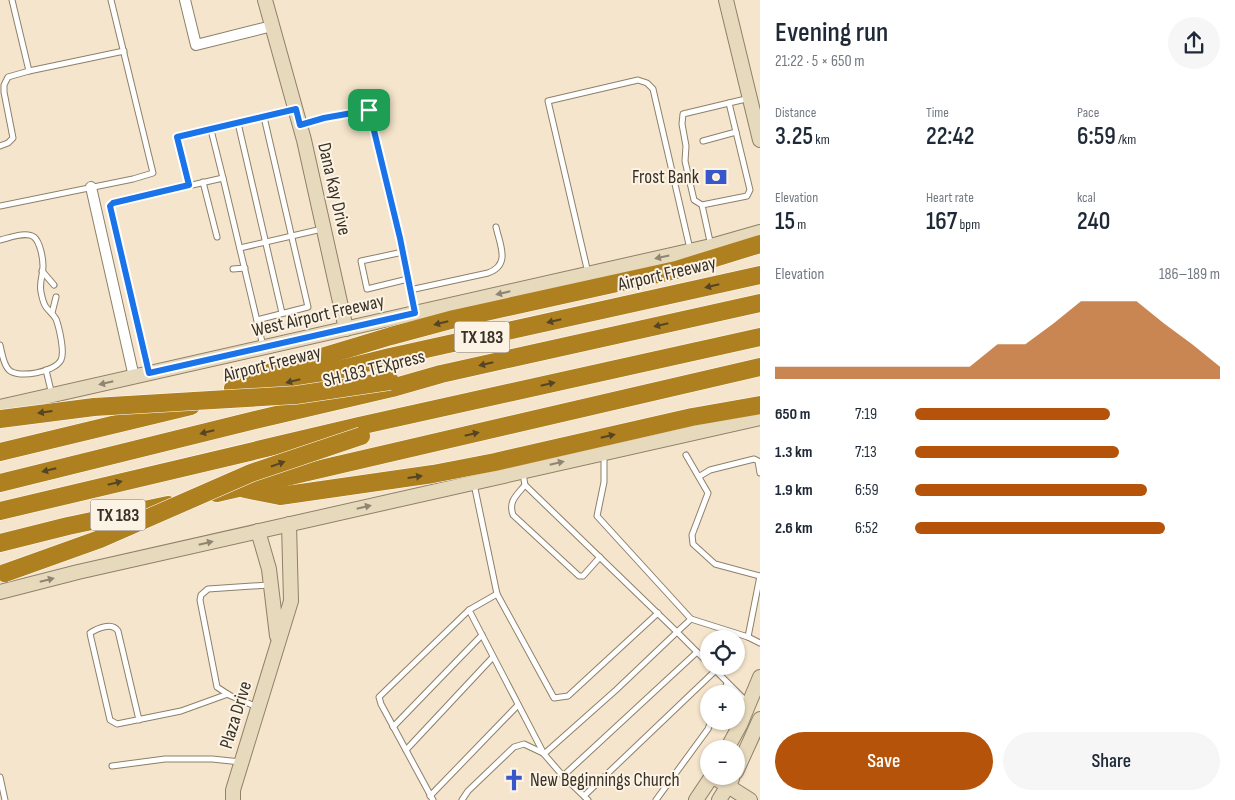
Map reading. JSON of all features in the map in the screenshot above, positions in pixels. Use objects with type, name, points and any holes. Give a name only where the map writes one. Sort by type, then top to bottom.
[{"type":"highway","points":[[205,402],[258,376],[391,336],[454,319],[676,270],[760,244]]},
{"type":"highway","name":"Airport Freeway","points":[[0,452],[390,357],[760,275]]},
{"type":"highway","name":"SH 183 TEXpress","points":[[0,483],[391,385],[760,303]]},
{"type":"highway","points":[[3,574],[100,540],[251,474],[398,418],[760,337]]},
{"type":"highway","name":"TX 183","points":[[0,544],[68,526],[758,369]]},
{"type":"highway","points":[[0,419],[94,407],[296,395],[391,385]]},
{"type":"highway","points":[[237,488],[280,496],[433,474],[495,462],[692,417],[760,405]]},
{"type":"highway","points":[[0,511],[249,451],[360,431]]},
{"type":"main road","name":"Dana Kay Drive","points":[[265,0],[300,125],[346,329]]},
{"type":"main road","points":[[726,0],[750,98],[757,113],[760,140]]},
{"type":"main road","name":"West Airport Freeway","points":[[0,407],[690,251],[760,232]]},
{"type":"main road","points":[[0,592],[258,531],[760,418]]},
{"type":"main road","name":"Plaza Drive","points":[[232,800],[232,790],[291,601],[289,524]]},
{"type":"main road","name":"Plaza Drive","points":[[258,531],[269,569],[278,641]]},
{"type":"main road","points":[[733,740],[754,707],[760,678]]},
{"type":"main road","points":[[745,752],[760,720]]},
{"type":"main road","points":[[703,797],[708,785]]},
{"type":"main road","points":[[719,800],[729,785]]},
{"type":"main road","points":[[734,785],[750,800]]},
{"type":"street","points":[[185,0],[196,46],[272,26]]},
{"type":"street","points":[[91,187],[134,376]]},
{"type":"lane","points":[[12,0],[29,71]]},
{"type":"lane","points":[[0,206],[133,179],[153,173],[111,0]]},
{"type":"lane","points":[[0,146],[8,143],[13,135],[4,92],[4,85],[8,77],[124,51]]},
{"type":"lane","points":[[588,274],[548,101],[638,80],[646,83],[653,89],[690,251]]},
{"type":"lane","points":[[711,246],[702,206],[694,200],[685,161],[686,146],[682,124],[683,114],[750,98]]},
{"type":"lane","points":[[702,206],[747,196],[750,190],[729,103]]},
{"type":"lane","points":[[189,185],[177,137],[296,109]]},
{"type":"lane","points":[[300,125],[324,118],[369,110],[403,252],[415,313]]},
{"type":"lane","points":[[257,320],[308,307],[264,117]]},
{"type":"lane","points":[[238,123],[282,313]]},
{"type":"lane","points":[[211,130],[264,348]]},
{"type":"lane","points":[[703,141],[736,132]]},
{"type":"lane","points":[[686,146],[692,144]]},
{"type":"lane","points":[[149,373],[110,206],[113,203],[223,178]]},
{"type":"lane","points":[[203,182],[217,237]]},
{"type":"lane","points":[[410,290],[488,273],[499,268],[502,263],[502,255],[496,227]]},
{"type":"lane","points":[[240,248],[324,228]]},
{"type":"lane","points":[[0,240],[24,235],[35,238],[38,243],[42,271],[39,280],[40,287],[46,308],[56,319],[62,354],[61,361],[55,367],[46,370],[26,375],[16,375],[8,370],[0,345]]},
{"type":"lane","points":[[403,252],[361,261],[367,289],[408,280]]},
{"type":"lane","points":[[233,269],[245,268]]},
{"type":"lane","points":[[42,271],[54,285]]},
{"type":"lane","points":[[52,313],[56,296]]},
{"type":"lane","points":[[46,370],[52,395]]},
{"type":"lane","points":[[604,452],[604,482],[597,516],[691,618],[748,637],[760,644]]},
{"type":"lane","points":[[686,455],[708,490],[708,496],[692,535],[693,544],[715,564],[760,576],[748,637]]},
{"type":"lane","points":[[700,476],[710,470],[754,460],[758,462],[760,473]]},
{"type":"lane","points":[[522,471],[526,485],[700,655]]},
{"type":"lane","points":[[474,482],[498,594],[554,698],[568,696],[658,613]]},
{"type":"lane","points":[[526,485],[511,502],[513,515],[579,576],[583,576],[600,558]]},
{"type":"lane","points":[[258,707],[217,687],[200,600],[201,595],[208,589],[271,585]]},
{"type":"lane","points":[[498,594],[469,610],[379,697],[431,798],[518,705]]},
{"type":"lane","points":[[469,610],[544,754],[586,798],[704,675]]},
{"type":"lane","points":[[544,754],[616,690],[691,618]]},
{"type":"lane","points":[[139,720],[118,631],[112,626],[90,633],[110,720],[117,724],[139,720],[181,711],[228,694]]},
{"type":"lane","points":[[393,727],[482,634]]},
{"type":"lane","points":[[563,776],[697,652]]},
{"type":"lane","points":[[406,750],[493,657]]},
{"type":"lane","points":[[720,675],[754,707]]},
{"type":"lane","points":[[656,800],[707,730]]},
{"type":"lane","points":[[462,800],[468,791],[514,747],[524,744],[544,754]]},
{"type":"lane","points":[[112,766],[165,759],[212,759],[241,762]]},
{"type":"lane","points":[[0,777],[5,800]]},
{"type":"place","name":"Frost Bank","points":[[716,177]]},
{"type":"place","name":"New Beginnings Church","points":[[514,780]]},
{"type":"route","points":[[296,109],[300,125],[324,118],[369,110],[400,238],[415,313],[149,373],[110,206],[113,203],[189,185],[177,137],[296,109]]}]
